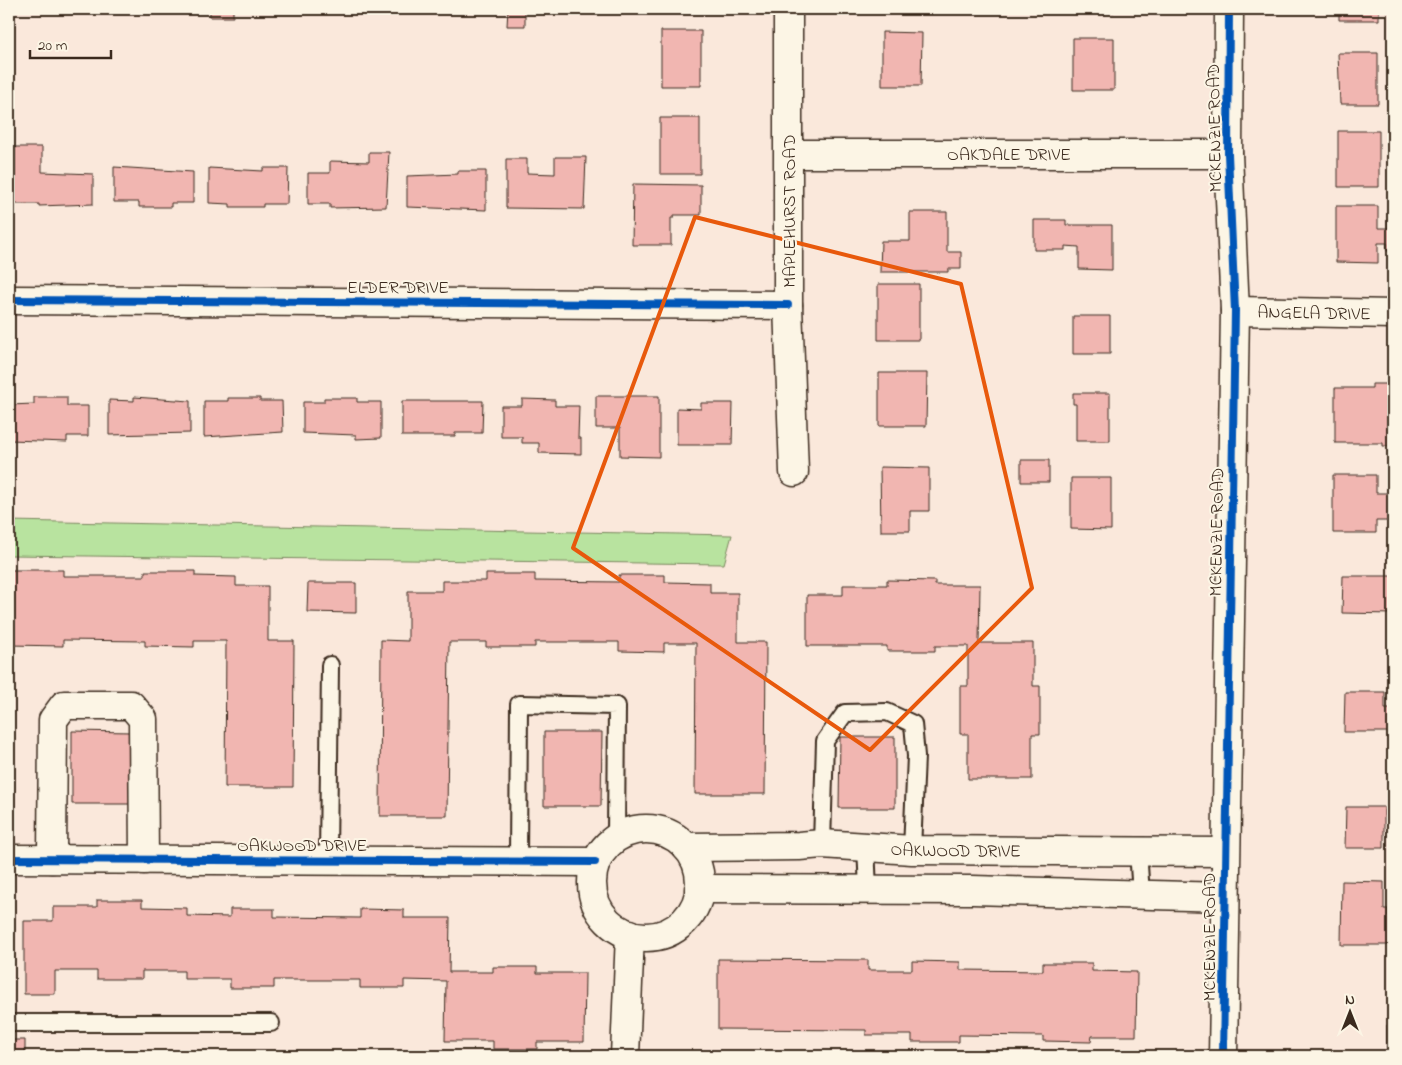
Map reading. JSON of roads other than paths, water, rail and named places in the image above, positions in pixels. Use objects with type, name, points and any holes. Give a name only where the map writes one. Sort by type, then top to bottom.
[{"type":"street","name":"MAPLEHURST ROAD","points":[[788,9],[788,304],[794,472]]},
{"type":"street","name":"MCKENZIE ROAD","points":[[1223,1056],[1224,897],[1235,311],[1228,154],[1229,9]]},
{"type":"street","name":"OAKDALE DRIVE","points":[[789,154],[1228,154]]},
{"type":"street","name":"ELDER DRIVE","points":[[9,300],[788,304]]},
{"type":"street","name":"ANGELA DRIVE","points":[[1235,311],[1393,314]]},
{"type":"street","points":[[52,859],[53,720],[64,705],[131,705],[143,719],[144,860]]},
{"type":"street","points":[[637,829],[655,829],[672,835],[686,847],[696,862],[700,880],[698,898],[690,914],[677,927],[661,935],[643,937],[630,934],[610,924],[599,911],[592,894],[591,877],[595,862],[606,845],[616,838],[637,829]]},
{"type":"street","name":"OAKWOOD DRIVE","points":[[686,847],[822,844],[912,850],[1225,852]]},
{"type":"street","name":"OAKWOOD DRIVE","points":[[9,859],[518,860],[595,862]]},
{"type":"street","points":[[699,889],[868,889],[1224,897]]},
{"type":"street","points":[[625,1056],[630,934]]},
{"type":"lane","points":[[328,860],[330,665]]},
{"type":"lane","points":[[518,860],[519,704],[617,706],[616,838]]},
{"type":"lane","points":[[822,844],[825,741],[845,713],[887,712],[913,724],[916,756],[912,850]]},
{"type":"lane","points":[[866,847],[868,889]]},
{"type":"lane","points":[[1138,850],[1141,895]]},
{"type":"lane","points":[[9,1022],[271,1022]]}]
